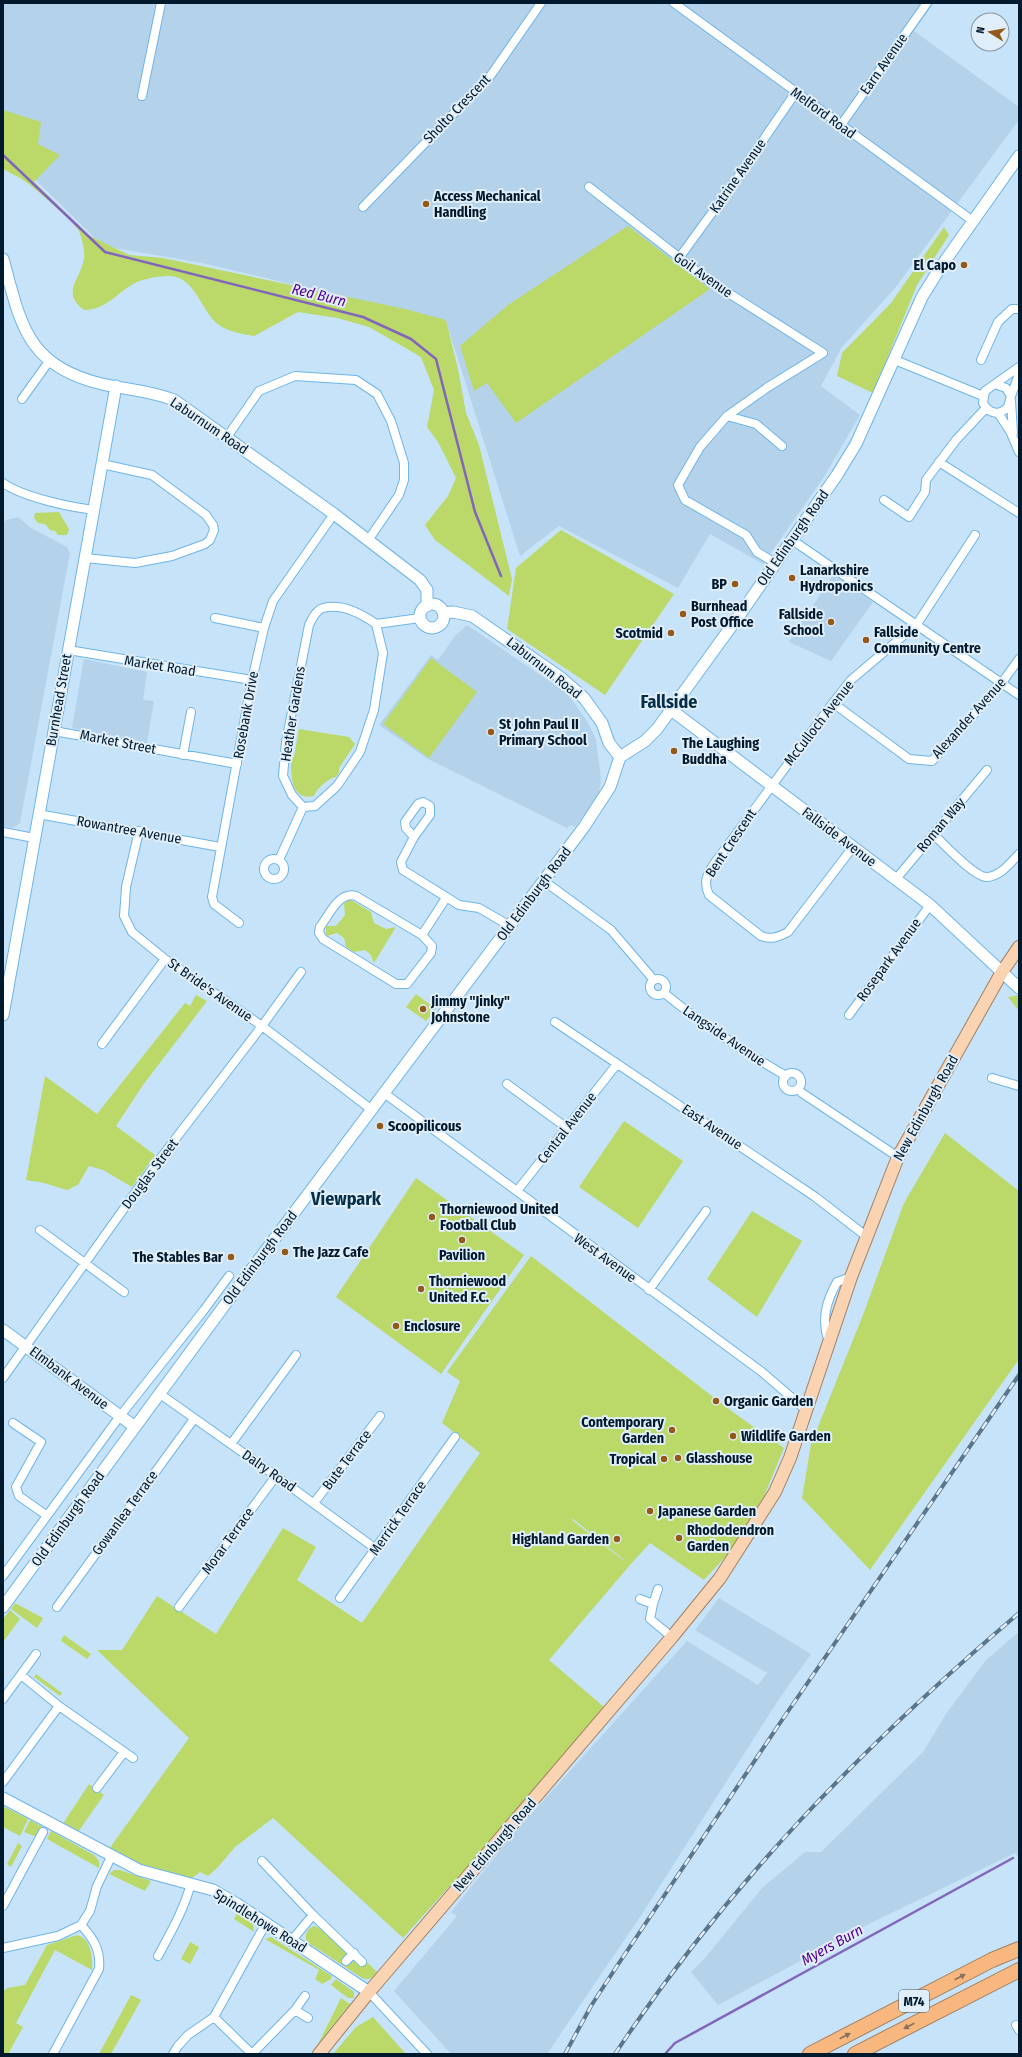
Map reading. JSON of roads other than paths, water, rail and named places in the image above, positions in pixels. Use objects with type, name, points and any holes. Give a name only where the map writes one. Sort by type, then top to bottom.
[{"type":"highway","name":"M74","points":[[810,2054],[992,1960],[1019,1949]]},
{"type":"highway","name":"M74","points":[[855,2054],[1019,1970]]},
{"type":"main road","name":"New Edinburgh Road","points":[[319,2054],[369,1992],[720,1578],[775,1492],[806,1410],[866,1236],[898,1157],[1002,972],[1019,947]]},
{"type":"street","points":[[142,96],[161,3]]},
{"type":"street","name":"Sholto Crescent","points":[[363,207],[491,75],[541,3]]},
{"type":"street","name":"Melford Road","points":[[674,3],[973,221]]},
{"type":"street","name":"Earn Avenue","points":[[841,125],[927,3]]},
{"type":"street","name":"Katrine Avenue","points":[[679,258],[733,184],[796,92]]},
{"type":"street","name":"Old Edinburgh Road","points":[[3,1607],[134,1427],[604,799],[610,787],[620,758],[645,741],[657,729],[670,709],[742,613],[837,475],[856,444],[922,297],[940,268],[1019,156]]},
{"type":"street","name":"Goil Avenue","points":[[589,187],[708,280],[823,353],[768,387],[727,416]]},
{"type":"street","name":"Laburnum Road","points":[[3,259],[6,278],[16,311],[26,332],[39,350],[50,360],[66,371],[82,378],[116,386],[153,392],[174,400],[227,437],[369,539],[420,580],[427,590],[427,606],[437,606],[443,614],[453,612],[472,616],[560,677],[584,698],[602,723],[608,743],[620,758]]},
{"type":"street","points":[[981,360],[998,322],[1012,309],[1019,309]]},
{"type":"street","points":[[22,399],[50,360]]},
{"type":"street","points":[[895,360],[983,396]]},
{"type":"street","points":[[1019,367],[995,384],[988,387],[983,396],[986,408],[992,412],[998,413],[1005,411],[1011,399],[1019,374]]},
{"type":"street","points":[[227,437],[259,391],[295,376],[356,380],[377,394],[391,421],[404,463],[404,480],[399,495],[369,539]]},
{"type":"street","points":[[995,384],[1006,388],[1011,399],[1017,449]]},
{"type":"street","name":"Burnhead Street","points":[[3,1015],[116,386]]},
{"type":"street","points":[[884,500],[909,517],[925,492],[926,480],[956,440],[986,408]]},
{"type":"street","points":[[998,413],[1010,431],[1017,449]]},
{"type":"street","points":[[775,563],[757,552],[746,535],[684,500],[678,485],[700,447],[727,416],[756,424],[782,446]]},
{"type":"street","points":[[939,462],[1019,513]]},
{"type":"street","points":[[85,558],[135,563],[172,556],[205,544],[210,540],[214,530],[213,524],[206,515],[152,475],[102,464]]},
{"type":"street","points":[[3,483],[12,489],[67,506],[94,510]]},
{"type":"street","name":"Rosebank Drive","points":[[239,923],[214,904],[212,897],[252,680],[264,628],[273,601],[334,514]]},
{"type":"street","name":"McCulloch Avenue","points":[[771,786],[851,680],[917,624],[975,535]]},
{"type":"street","points":[[792,540],[1019,695]]},
{"type":"street","points":[[427,606],[422,611],[420,618],[423,624],[433,628],[441,623],[443,614]]},
{"type":"street","name":"Heather Gardens","points":[[303,807],[292,795],[284,776],[286,742],[309,624],[314,615],[322,608],[342,607],[365,616],[376,624]]},
{"type":"street","points":[[215,618],[264,628]]},
{"type":"street","points":[[279,860],[303,807],[315,806],[337,786],[360,752],[374,710],[383,653],[376,624],[420,618]]},
{"type":"street","name":"Market Road","points":[[68,650],[252,680]]},
{"type":"street","name":"Alexander Avenue","points":[[833,703],[909,759],[932,761],[1001,684],[1019,659]]},
{"type":"street","name":"Fallside Avenue","points":[[670,709],[930,905],[1019,988]]},
{"type":"street","points":[[183,755],[190,712]]},
{"type":"street","name":"Market Street","points":[[54,730],[237,764]]},
{"type":"street","name":"Roman Way","points":[[896,879],[987,770]]},
{"type":"street","name":"Bent Crescent","points":[[771,786],[706,875],[705,882],[709,895],[761,936],[770,939],[788,932],[853,847]]},
{"type":"street","name":"Rowantree Avenue","points":[[38,814],[139,831],[220,847]]},
{"type":"street","name":"St Bride's Avenue","points":[[139,831],[126,887],[124,916],[132,932],[165,958],[262,1026],[372,1110]]},
{"type":"street","points":[[3,832],[34,838]]},
{"type":"street","points":[[933,834],[976,873],[986,877],[1003,871],[1019,854]]},
{"type":"street","points":[[414,837],[401,862],[403,870],[459,905],[479,908],[510,926]]},
{"type":"street","points":[[544,881],[611,930],[653,979]]},
{"type":"street","points":[[350,894],[356,896],[422,935],[432,946],[431,953],[407,984],[402,986],[396,984],[323,939],[319,933],[320,927],[343,896],[350,894]]},
{"type":"street","points":[[422,935],[446,898]]},
{"type":"street","name":"Rosepark Avenue","points":[[849,1015],[930,905]]},
{"type":"street","points":[[102,1044],[165,958]]},
{"type":"street","name":"Douglas Street","points":[[3,1378],[150,1172],[262,1026],[300,972]]},
{"type":"street","points":[[658,978],[664,980],[666,984],[664,993],[655,995],[651,992],[650,983],[653,979],[658,978]]},
{"type":"street","name":"Langside Avenue","points":[[664,993],[683,1009],[731,1042],[786,1076]]},
{"type":"street","name":"East Avenue","points":[[555,1022],[814,1196],[866,1236]]},
{"type":"street","name":"Central Avenue","points":[[517,1191],[617,1064]]},
{"type":"street","points":[[992,1078],[1019,1086]]},
{"type":"street","points":[[507,1084],[567,1128]]},
{"type":"street","points":[[802,1093],[898,1157]]},
{"type":"street","name":"West Avenue","points":[[384,1094],[517,1191],[523,1198],[762,1372],[806,1410]]},
{"type":"street","points":[[649,1290],[706,1211]]},
{"type":"street","points":[[40,1230],[124,1292]]},
{"type":"street","name":"Old Edinburgh Road","points":[[3,1576],[46,1515],[120,1416],[229,1276]]},
{"type":"street","name":"Elmbank Avenue","points":[[3,1330],[134,1427]]},
{"type":"street","points":[[230,1444],[296,1356]]},
{"type":"street","name":"Dalry Road","points":[[160,1394],[314,1503],[376,1549]]},
{"type":"street","name":"Bute Terrace","points":[[314,1503],[380,1416]]},
{"type":"street","name":"Gowanlea Terrace","points":[[56,1607],[194,1419]]},
{"type":"street","points":[[13,1423],[41,1442],[16,1487],[19,1496],[46,1515]]},
{"type":"street","name":"Merrick Terrace","points":[[340,1598],[455,1437]]},
{"type":"street","name":"Morar Terrace","points":[[180,1607],[276,1476]]},
{"type":"street","points":[[658,1589],[650,1619],[672,1636]]},
{"type":"street","points":[[640,1600],[653,1604]]},
{"type":"street","points":[[3,1698],[36,1654]]},
{"type":"street","points":[[21,1675],[59,1706],[133,1758]]},
{"type":"street","points":[[3,1782],[59,1706]]},
{"type":"street","points":[[97,1788],[124,1752]]},
{"type":"street","name":"Spindlehowe Road","points":[[3,1798],[111,1857],[139,1870],[213,1890],[292,1940],[369,1992],[427,2054]]},
{"type":"street","points":[[3,1906],[43,1832]]},
{"type":"street","points":[[3,1948],[58,1936],[81,1925],[90,1911],[97,1886],[111,1857]]},
{"type":"street","points":[[262,1862],[313,1915],[362,1962]]},
{"type":"street","points":[[158,1956],[178,1920],[191,1883]]},
{"type":"street","points":[[292,1940],[313,1915]]},
{"type":"street","points":[[173,2054],[188,2035],[214,2017],[266,1923]]},
{"type":"street","points":[[53,2054],[99,1969],[99,1952],[81,1925]]},
{"type":"street","points":[[346,1960],[354,1953]]},
{"type":"street","points":[[214,2017],[252,2054],[296,2010],[305,1996]]},
{"type":"street","points":[[296,2010],[308,2018]]},
{"type":"waterway","name":"Red Burn","points":[[3,155],[105,252],[363,317],[411,339],[436,359],[475,512],[501,576]]},
{"type":"waterway","name":"Myers Burn","points":[[665,2054],[675,2043],[1013,1858]]},
{"type":"railway","points":[[565,2054],[591,2006],[617,1966],[780,1723],[1019,1375]]},
{"type":"railway","points":[[615,2054],[658,1992],[704,1932],[751,1875],[801,1819],[907,1713],[1019,1613]]},
{"type":"place","name":"Access Mechanical Handling","points":[[426,204]]},
{"type":"place","name":"El Capo","points":[[964,265]]},
{"type":"place","name":"Lanarkshire Hydroponics","points":[[792,578]]},
{"type":"place","name":"BP","points":[[735,584]]},
{"type":"place","name":"Burnhead Post Office","points":[[683,614]]},
{"type":"place","name":"Fallside School","points":[[831,622]]},
{"type":"place","name":"Scotmid","points":[[671,633]]},
{"type":"place","name":"Fallside Community Centre","points":[[866,640]]},
{"type":"place","name":"St John Paul II Primary School","points":[[491,732]]},
{"type":"place","name":"The Laughing Buddha","points":[[674,751]]},
{"type":"place","name":"Jimmy \"Jinky\" Johnstone","points":[[423,1009]]},
{"type":"place","name":"Scoopilicous","points":[[380,1126]]},
{"type":"place","name":"Thorniewood United Football Club","points":[[432,1217]]},
{"type":"place","name":"Pavilion","points":[[462,1240]]},
{"type":"place","name":"The Jazz Cafe","points":[[285,1252]]},
{"type":"place","name":"The Stables Bar","points":[[231,1257]]},
{"type":"place","name":"Thorniewood United F.C.","points":[[421,1289]]},
{"type":"place","name":"Enclosure","points":[[396,1326]]},
{"type":"place","name":"Organic Garden","points":[[716,1401]]},
{"type":"place","name":"Contemporary Garden","points":[[672,1430]]},
{"type":"place","name":"Wildlife Garden","points":[[733,1436]]},
{"type":"place","name":"Glasshouse","points":[[678,1458]]},
{"type":"place","name":"Tropical","points":[[664,1459]]},
{"type":"place","name":"Japanese Garden","points":[[650,1511]]},
{"type":"place","name":"Rhododendron Garden","points":[[679,1538]]},
{"type":"place","name":"Highland Garden","points":[[617,1539]]},
{"type":"district","name":"Fallside","points":[[669,702]]},
{"type":"district","name":"Viewpark","points":[[346,1199]]}]
